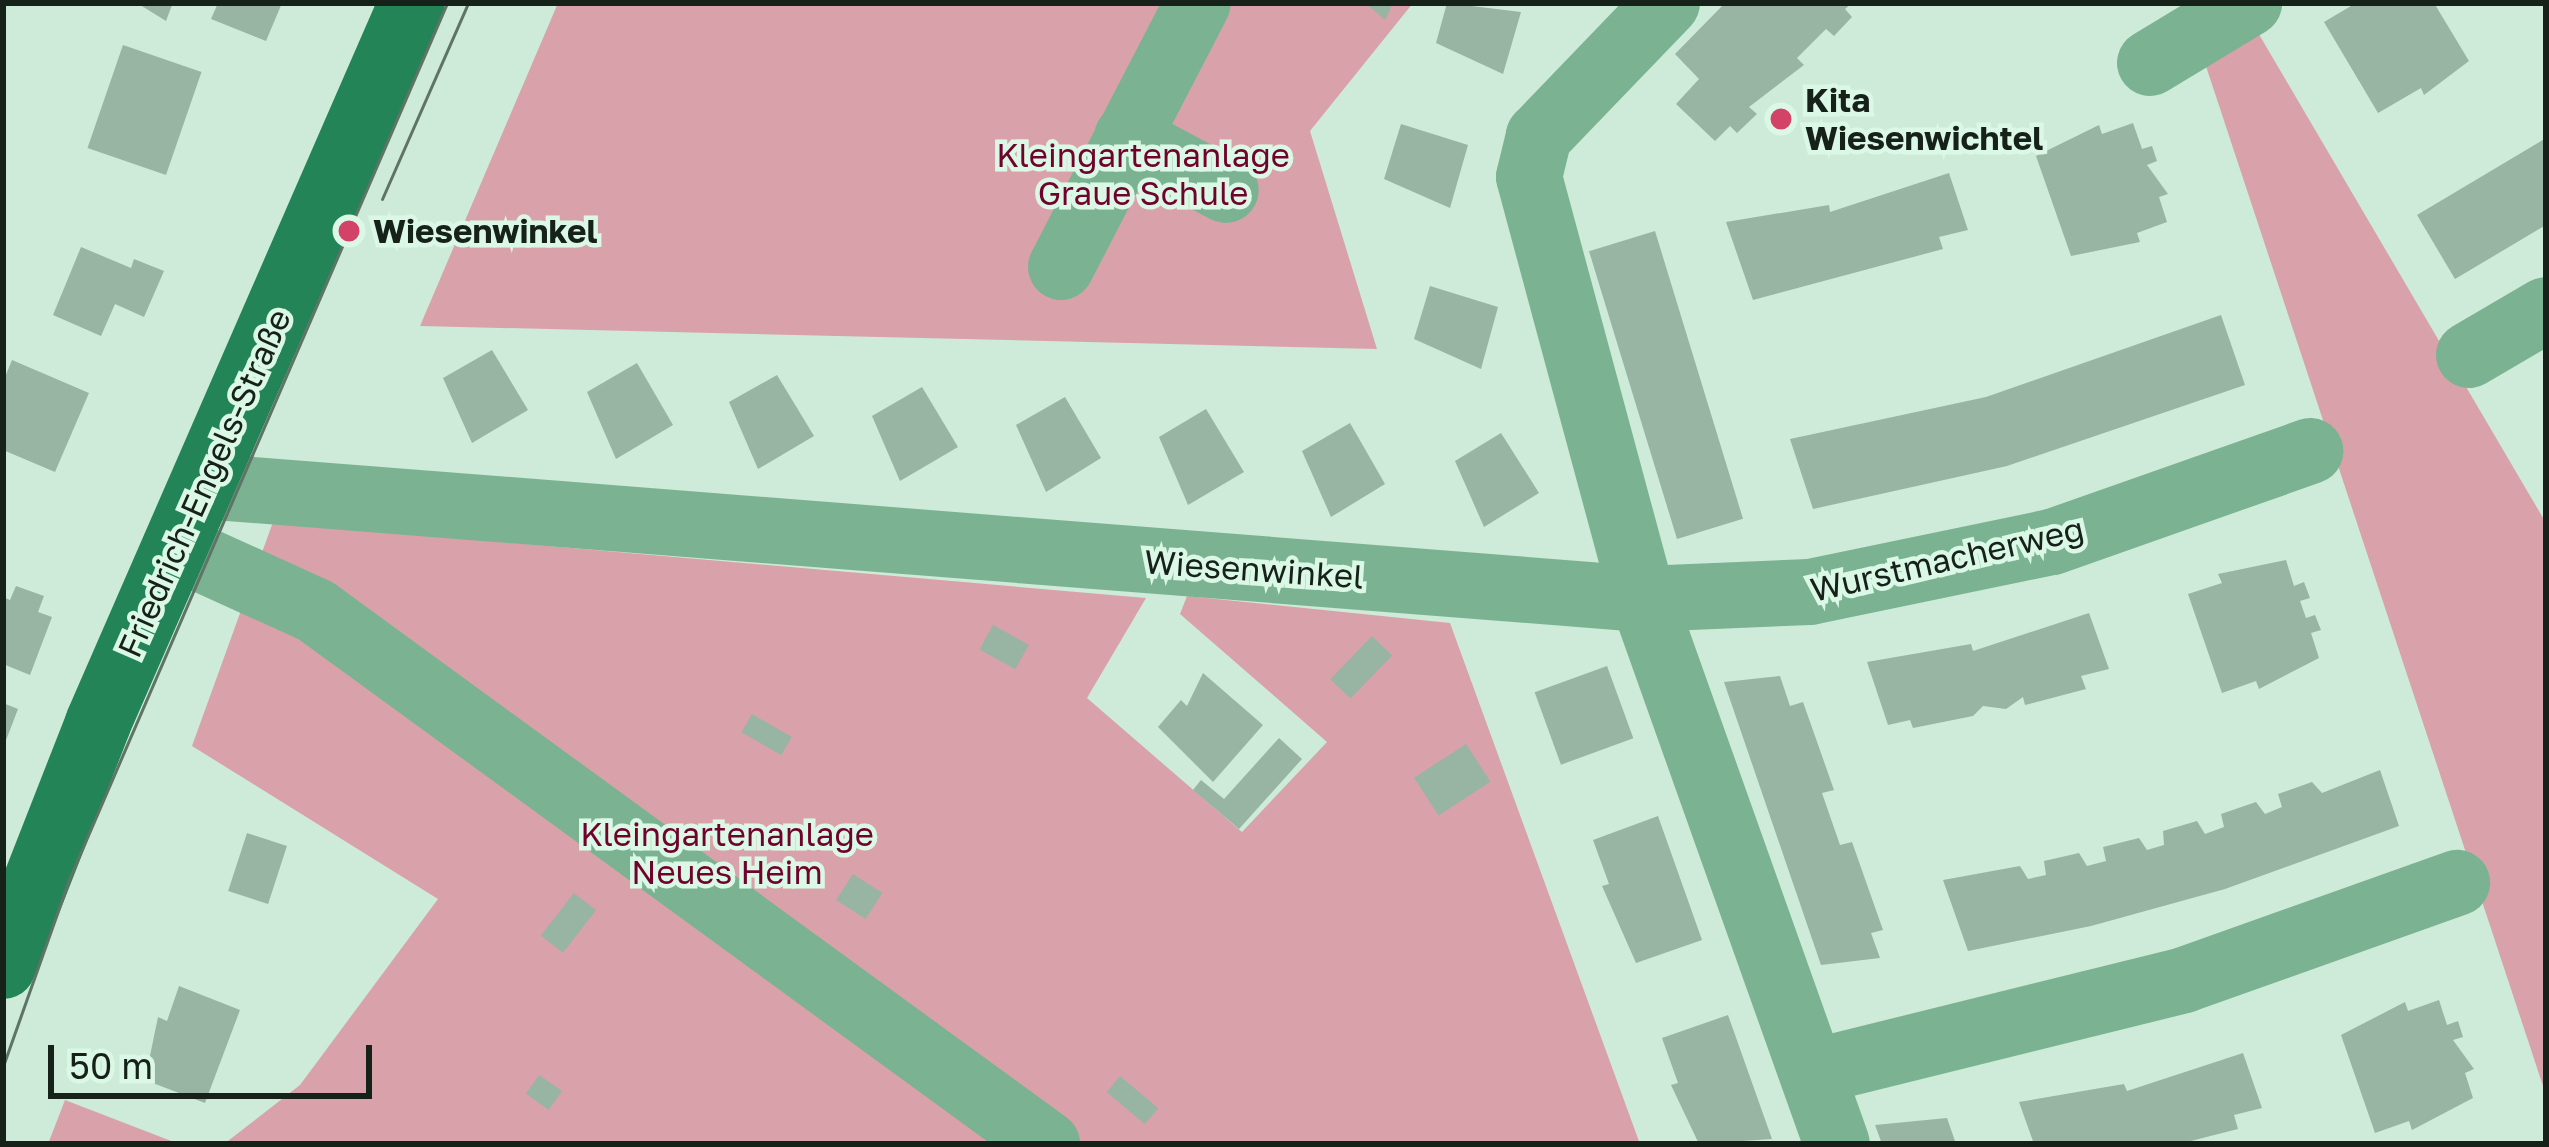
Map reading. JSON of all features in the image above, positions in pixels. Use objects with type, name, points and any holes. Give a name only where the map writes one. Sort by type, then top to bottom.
[{"type":"main road","name":"Friedrich-Engels-Straße","points":[[3,966],[175,548],[412,3]]},
{"type":"street","points":[[1061,267],[1198,3]]},
{"type":"street","points":[[1667,3],[1539,136],[1529,178],[1643,599],[1837,1144]]},
{"type":"street","points":[[2150,63],[2249,3]]},
{"type":"street","points":[[1127,137],[1226,190]]},
{"type":"street","points":[[2469,355],[2546,310]]},
{"type":"street","name":"Wurstmacherweg","points":[[1643,599],[1810,592],[2052,542],[2310,451]]},
{"type":"street","name":"Wiesenwinkel","points":[[203,486],[1643,599]]},
{"type":"street","points":[[175,548],[316,611],[1047,1144]]},
{"type":"street","points":[[1813,1072],[2184,980],[2457,883]]},
{"type":"green space","name":"Kleingartenanlage Graue Schule","points":[[558,3],[1413,3],[1310,131],[1377,349],[420,326]]},
{"type":"green space","points":[[2250,19],[2546,523],[2546,1095],[2198,42]]},
{"type":"green space","name":"Kleingartenanlage Neues Heim","points":[[273,522],[1146,598],[1087,698],[1242,832],[1327,742],[1180,614],[1187,596],[1450,623],[1640,1144],[224,1144],[300,1085],[438,899],[192,746]]},
{"type":"green space","points":[[65,1100],[179,1144],[48,1144]]},
{"type":"building","points":[[137,3],[167,3],[172,5],[166,21]]},
{"type":"building","points":[[218,3],[282,3],[266,41],[211,19]]},
{"type":"building","points":[[1365,3],[1393,3],[1385,20]]},
{"type":"building","points":[[1447,3],[1521,12],[1503,74],[1436,43]]},
{"type":"building","points":[[1725,3],[1852,3],[1845,9],[1852,17],[1834,36],[1826,29],[1797,58],[1804,65],[1749,107],[1757,114],[1737,133],[1730,126],[1715,141],[1676,104],[1699,79],[1675,54]]},
{"type":"building","points":[[2356,3],[2434,3],[2469,61],[2424,95],[2421,88],[2378,113],[2324,22]]},
{"type":"building","points":[[123,45],[201,72],[166,175],[88,148]]},
{"type":"building","points":[[2133,123],[2142,149],[2152,146],[2157,161],[2147,165],[2168,194],[2159,197],[2167,222],[2137,233],[2140,242],[2071,256],[2036,156],[2099,125],[2102,134]]},
{"type":"building","points":[[1401,124],[1468,145],[1450,208],[1384,179]]},
{"type":"building","points":[[2546,138],[2546,225],[2455,279],[2417,215]]},
{"type":"building","points":[[1949,173],[1968,230],[1939,237],[1943,249],[1753,300],[1726,222],[1829,205],[1830,212]]},
{"type":"building","points":[[1655,231],[1743,519],[1677,539],[1589,251]]},
{"type":"building","points":[[81,247],[131,268],[134,259],[164,271],[144,317],[115,304],[101,336],[53,315]]},
{"type":"building","points":[[1430,286],[1498,307],[1481,369],[1414,339]]},
{"type":"building","points":[[2221,315],[2245,385],[2007,466],[1813,509],[1790,439],[1986,397]]},
{"type":"building","points":[[492,350],[528,410],[472,443],[443,378]]},
{"type":"building","points":[[12,360],[89,393],[55,472],[3,450],[3,382]]},
{"type":"building","points":[[637,363],[673,425],[616,459],[587,392]]},
{"type":"building","points":[[777,375],[814,436],[758,469],[729,402]]},
{"type":"building","points":[[922,387],[958,447],[900,481],[872,416]]},
{"type":"building","points":[[1065,397],[1101,458],[1046,492],[1016,425]]},
{"type":"building","points":[[1206,409],[1244,472],[1188,505],[1159,437]]},
{"type":"building","points":[[1350,423],[1385,484],[1331,517],[1302,451]]},
{"type":"building","points":[[1501,433],[1539,493],[1484,527],[1455,461]]},
{"type":"building","points":[[2286,560],[2294,586],[2304,582],[2310,598],[2300,601],[2306,618],[2315,615],[2321,630],[2311,633],[2319,658],[2259,689],[2256,681],[2222,693],[2188,594],[2222,583],[2218,574]]},
{"type":"building","points":[[16,586],[44,596],[38,612],[52,617],[30,675],[3,664],[3,597],[10,600]]},
{"type":"building","points":[[2089,613],[2109,669],[2081,676],[2086,689],[2025,705],[2023,697],[2006,709],[1983,706],[1973,716],[1913,728],[1910,720],[1888,725],[1867,662],[1971,644],[1973,651]]},
{"type":"building","points":[[993,625],[1029,645],[1015,669],[979,649]]},
{"type":"building","points":[[1372,636],[1392,655],[1350,699],[1330,679]]},
{"type":"building","points":[[1607,666],[1633,738],[1561,765],[1535,692]]},
{"type":"building","points":[[1203,673],[1263,725],[1213,782],[1158,727],[1181,700],[1187,706]]},
{"type":"building","points":[[1780,676],[1790,706],[1803,702],[1834,790],[1822,793],[1840,845],[1852,842],[1883,930],[1871,933],[1880,958],[1821,965],[1724,682]]},
{"type":"building","points":[[3,703],[18,709],[3,748]]},
{"type":"building","points":[[752,714],[792,737],[781,755],[742,732]]},
{"type":"building","points":[[1279,738],[1302,759],[1239,829],[1193,790],[1201,780],[1224,799]]},
{"type":"building","points":[[1466,744],[1491,782],[1439,816],[1414,778]]},
{"type":"building","points":[[2380,770],[2399,826],[2225,889],[2091,926],[1968,951],[1943,880],[2020,866],[2028,879],[2046,875],[2044,861],[2079,853],[2087,866],[2106,861],[2103,847],[2139,838],[2147,850],[2164,845],[2163,831],[2197,821],[2205,834],[2224,827],[2221,814],[2256,802],[2265,814],[2282,807],[2278,794],[2312,782],[2322,793]]},
{"type":"building","points":[[1658,816],[1702,940],[1636,963],[1602,886],[1609,884],[1593,840]]},
{"type":"building","points":[[247,833],[287,846],[268,904],[228,891]]},
{"type":"building","points":[[853,874],[882,893],[865,919],[836,900]]},
{"type":"building","points":[[574,893],[596,910],[563,953],[541,936]]},
{"type":"building","points":[[179,986],[240,1010],[205,1103],[145,1080],[158,1017],[167,1021]]},
{"type":"building","points":[[2439,1000],[2447,1025],[2458,1021],[2463,1037],[2453,1040],[2474,1069],[2465,1073],[2473,1098],[2412,1130],[2409,1121],[2375,1133],[2341,1035],[2405,1002],[2408,1011]]},
{"type":"building","points":[[1728,1015],[1772,1139],[1699,1144],[1671,1085],[1678,1083],[1662,1038]]},
{"type":"building","points":[[2243,1053],[2262,1108],[2234,1115],[2238,1129],[2179,1144],[2034,1144],[2019,1102],[2124,1084],[2127,1091]]},
{"type":"building","points":[[539,1075],[562,1091],[549,1110],[526,1094]]},
{"type":"building","points":[[1120,1076],[1158,1108],[1145,1124],[1107,1092]]},
{"type":"building","points":[[1947,1118],[1956,1144],[1882,1144],[1875,1125]]},
{"type":"tram line","points":[[3,1066],[70,877],[447,3]]},
{"type":"tram line","points":[[382,199],[468,3]]},
{"type":"place","name":"Kita Wiesenwichtel","points":[[1781,119]]},
{"type":"place","name":"Wiesenwinkel","points":[[349,231]]}]
